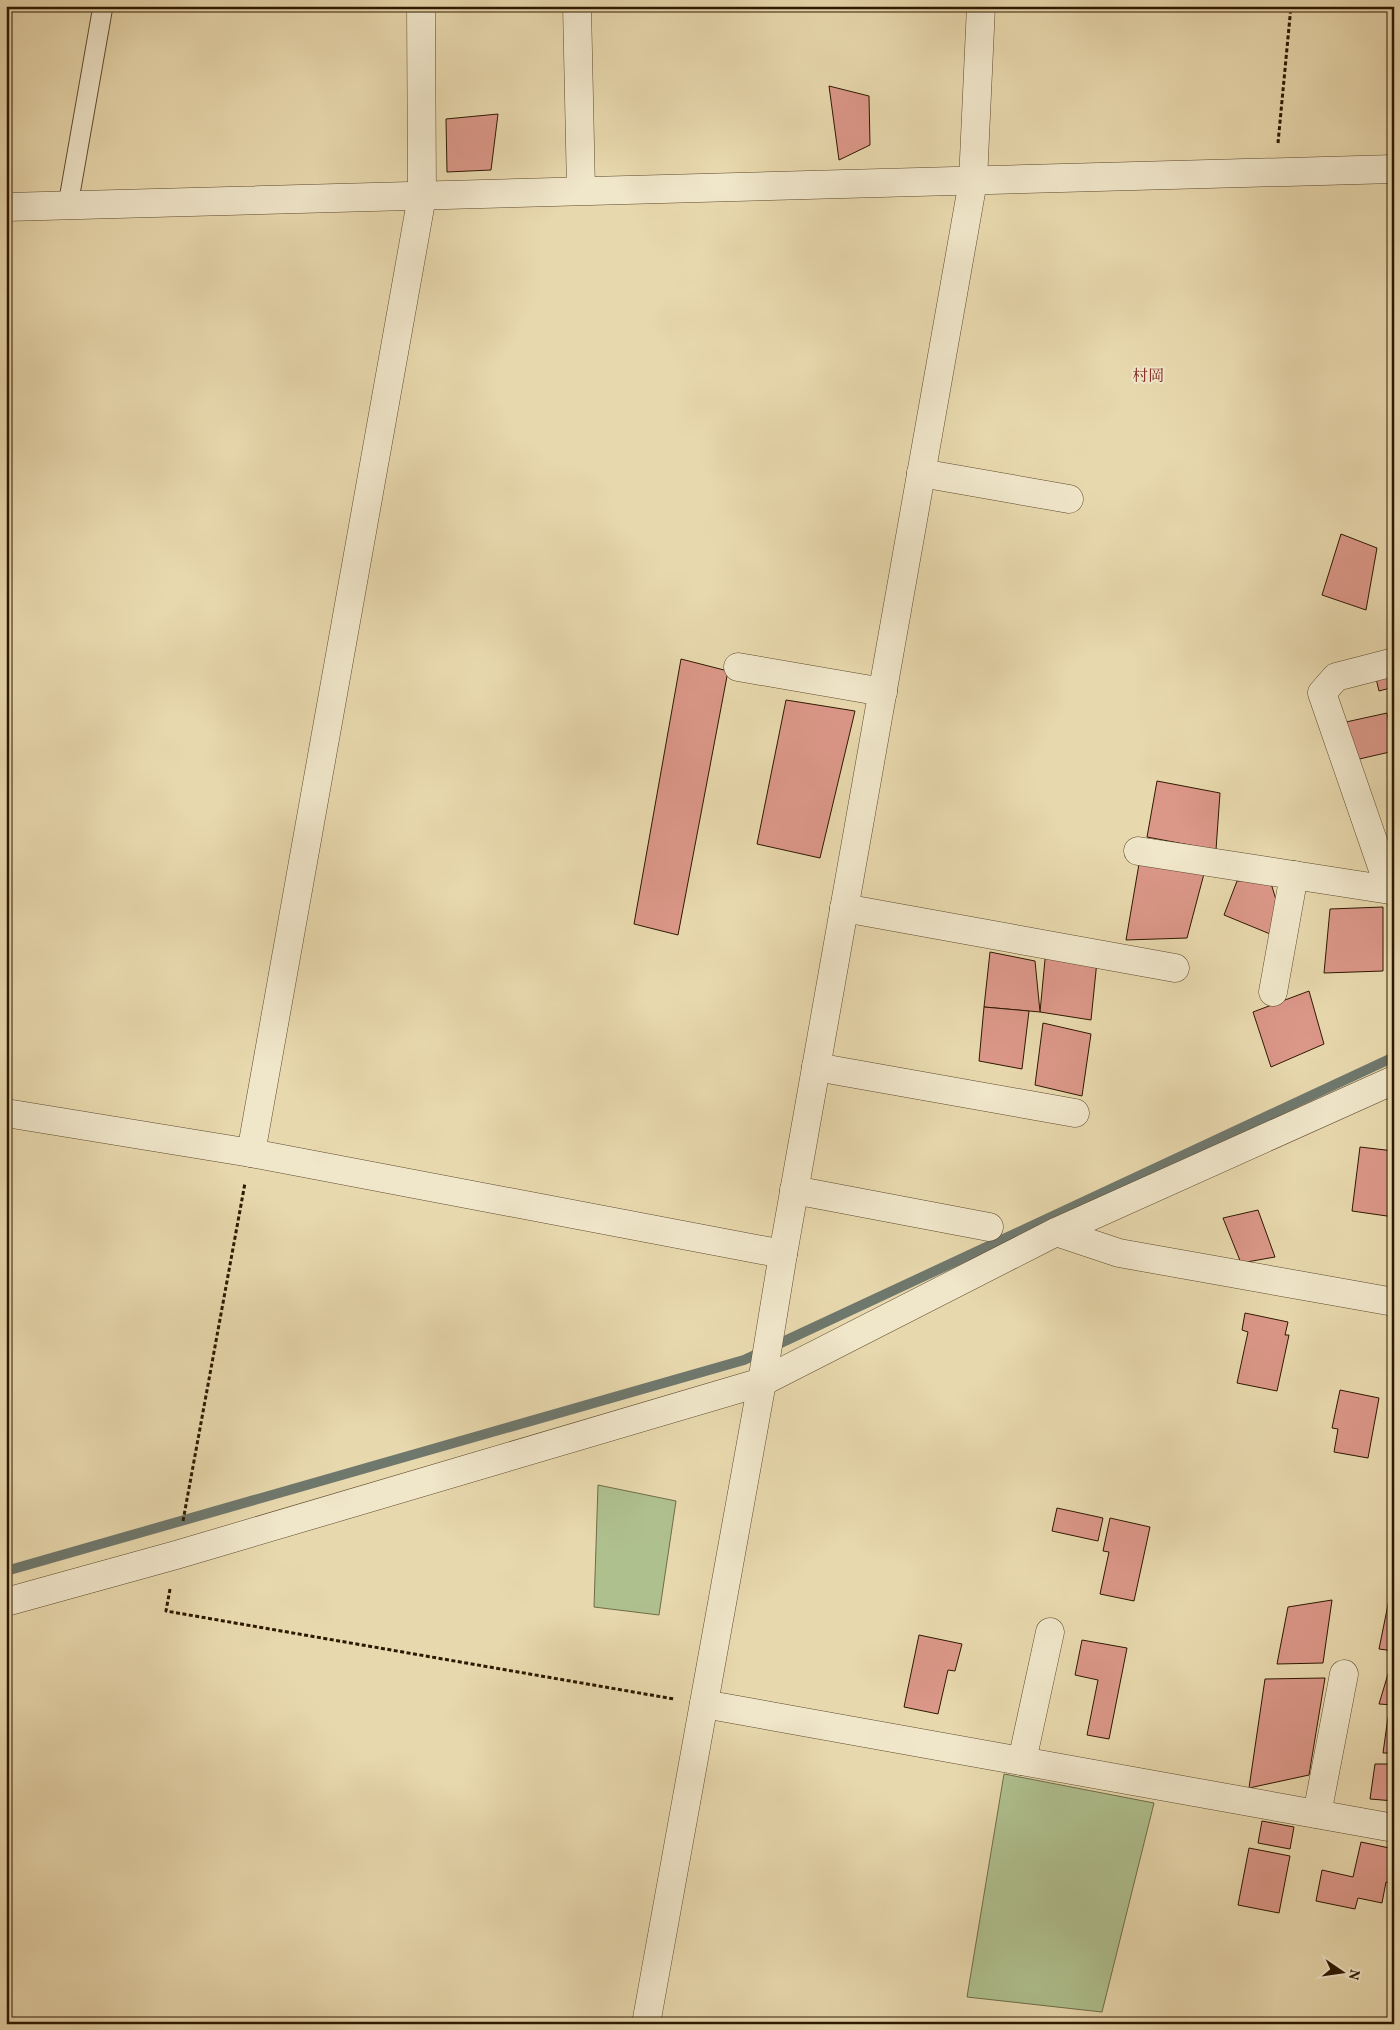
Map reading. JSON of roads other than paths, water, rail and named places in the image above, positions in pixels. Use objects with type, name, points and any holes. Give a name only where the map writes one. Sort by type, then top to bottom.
[{"type":"street","points":[[251,1153],[422,196],[421,6]]},
{"type":"street","points":[[577,6],[581,190]]},
{"type":"street","points":[[646,2024],[762,1382],[794,1190],[973,181],[981,6]]},
{"type":"street","points":[[6,207],[1394,169]]},
{"type":"street","points":[[921,473],[1069,499]]},
{"type":"street","points":[[1138,851],[1392,889],[1322,693],[1336,677],[1394,662]]},
{"type":"street","points":[[738,667],[883,692]]},
{"type":"street","points":[[1273,992],[1294,875]]},
{"type":"street","points":[[844,908],[1175,968]]},
{"type":"street","points":[[816,1067],[1075,1113]]},
{"type":"street","points":[[6,1602],[176,1555],[762,1382],[1056,1232],[1394,1080]]},
{"type":"street","points":[[6,1113],[251,1153],[783,1254]]},
{"type":"street","points":[[794,1190],[989,1227]]},
{"type":"street","points":[[1056,1232],[1119,1253],[1394,1302]]},
{"type":"street","points":[[1022,1761],[1050,1632]]},
{"type":"street","points":[[1317,1814],[1344,1674]]},
{"type":"street","points":[[704,1704],[1394,1828]]},
{"type":"lane","points":[[68,205],[103,6]]},
{"type":"waterway","points":[[6,1571],[744,1360],[1394,1057]]},
{"type":"district","name":"村岡","points":[[1148,377]]}]
